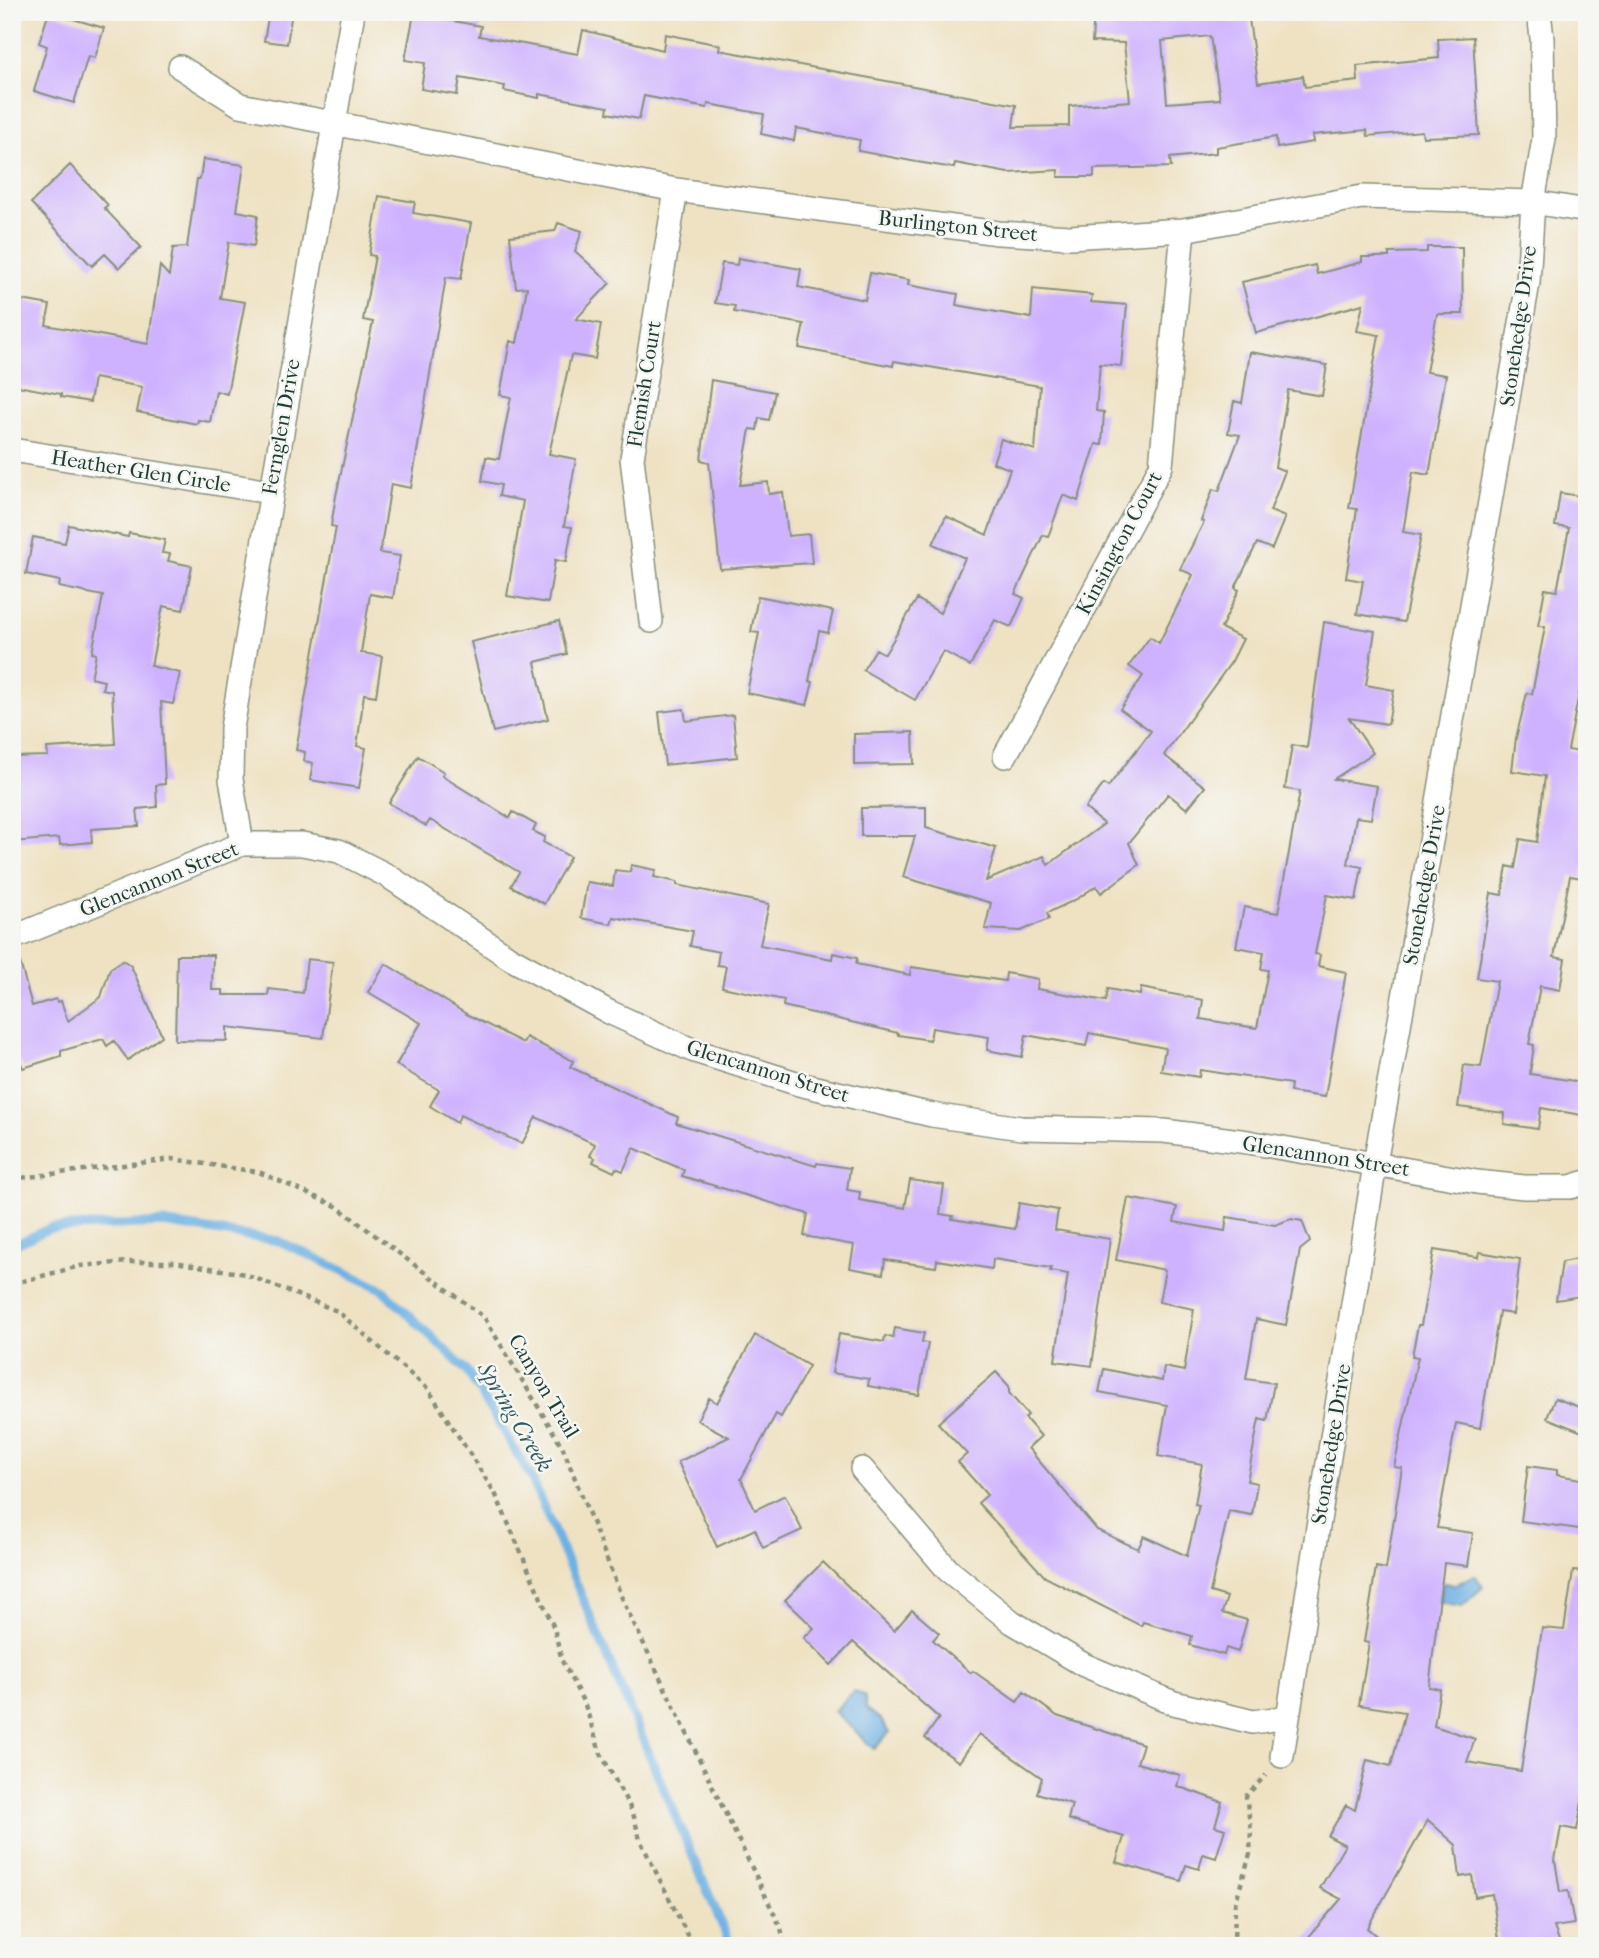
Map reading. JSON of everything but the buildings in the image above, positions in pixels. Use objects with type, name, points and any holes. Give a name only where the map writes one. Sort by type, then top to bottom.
[{"type":"street","name":"Fernglen Drive","points":[[242,844],[232,779],[232,728],[353,12]]},
{"type":"street","name":"Stonehedge Drive","points":[[1282,1756],[1375,1164],[1528,283],[1533,202],[1544,139],[1539,12]]},
{"type":"street","name":"Burlington Street","points":[[180,67],[240,105],[676,190],[998,233],[1070,237],[1183,230],[1362,197],[1533,202],[1587,211]]},
{"type":"street","name":"Flemish Court","points":[[651,621],[632,458],[676,190]]},
{"type":"street","name":"Kinsington Court","points":[[1005,756],[1161,467],[1183,230]]},
{"type":"street","name":"Heather Glen Circle","points":[[12,450],[270,492]]},
{"type":"street","name":"Glencannon Street","points":[[12,938],[242,844],[302,844],[339,851],[388,876],[510,958],[609,1012],[692,1050],[799,1084],[932,1115],[1008,1126],[1164,1131],[1477,1182],[1524,1187],[1570,1186],[1587,1182]]},
{"type":"street","points":[[862,1469],[948,1570],[1012,1622],[1084,1665],[1174,1703],[1253,1722],[1287,1717]]},
{"type":"path","name":"Canyon Trail","points":[[12,1179],[172,1159],[259,1172],[336,1206],[484,1318],[563,1448],[624,1603],[780,1928],[785,1946]]},
{"type":"path","points":[[12,1284],[80,1266],[128,1262],[176,1262],[246,1274],[337,1311],[428,1389],[495,1493],[554,1628],[562,1661],[585,1705],[600,1752],[633,1813],[640,1840],[693,1946]]},
{"type":"path","points":[[1234,1946],[1235,1903],[1250,1854],[1251,1830],[1246,1796],[1282,1756]]},
{"type":"water","points":[[1475,1575],[1483,1587],[1462,1606],[1440,1602],[1443,1583],[1455,1585]]},
{"type":"water","points":[[854,1691],[865,1696],[866,1708],[881,1720],[889,1733],[874,1749],[834,1711]]},
{"type":"waterway","name":"Spring Creek","points":[[12,1246],[50,1228],[163,1223],[279,1241],[382,1289],[467,1371],[530,1475],[731,1946]]}]
